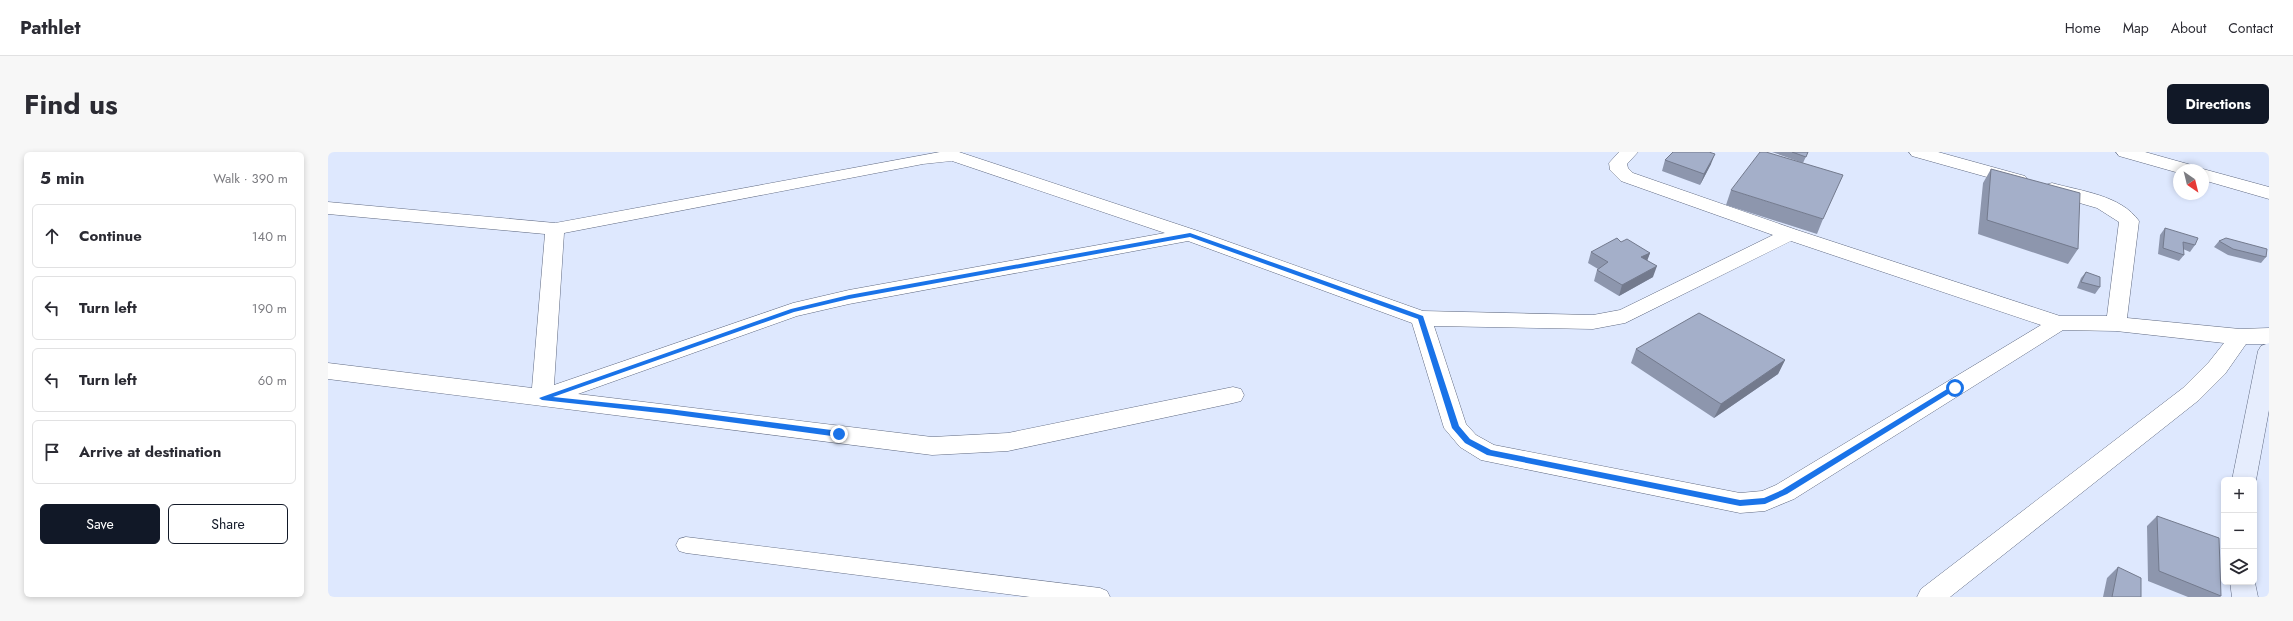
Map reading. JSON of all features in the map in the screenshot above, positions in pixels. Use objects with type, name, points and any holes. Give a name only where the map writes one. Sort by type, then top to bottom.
[{"type":"street","points":[[1629,152],[1618,163],[1619,170],[1627,177],[1790,234],[2059,323],[2116,324],[2240,337],[2269,336]]},
{"type":"street","points":[[1918,152],[2105,204],[2121,212],[2129,222],[2116,324]]},
{"type":"street","points":[[2125,152],[2173,166]]},
{"type":"street","points":[[328,208],[556,229],[938,156],[953,156],[1190,235],[1421,318],[1593,322],[1625,316],[1790,234]]},
{"type":"street","points":[[2209,176],[2269,193]]},
{"type":"street","points":[[542,398],[556,229]]},
{"type":"street","points":[[542,398],[793,310],[849,297],[1190,235]]},
{"type":"street","points":[[1421,318],[1456,428],[1468,441],[1489,453],[1740,503],[1765,501],[1785,492],[2059,323]]},
{"type":"street","points":[[1930,597],[2191,394],[2217,368],[2240,337]]},
{"type":"street","points":[[2245,477],[2269,351]]},
{"type":"street","points":[[328,371],[542,398],[669,412],[932,446],[978,445],[1008,442],[1233,395]]},
{"type":"street","points":[[2243,585],[2245,597]]},
{"type":"lane","points":[[686,545],[1100,597]]},
{"type":"building","points":[[1673,152],[1709,152],[1715,154],[1704,174],[1665,160]]},
{"type":"building","points":[[1760,152],[1766,152],[1843,175],[1823,219],[1731,190]]},
{"type":"building","points":[[1792,152],[1808,152],[1806,157]]},
{"type":"building","points":[[1991,169],[2080,193],[2078,249],[1987,220]]},
{"type":"building","points":[[2165,228],[2198,238],[2195,245],[2183,242],[2184,255],[2163,248]]},
{"type":"building","points":[[1617,238],[1621,242],[1627,239],[1650,253],[1641,257],[1657,266],[1622,285],[1597,270],[1608,262],[1591,252]]},
{"type":"building","points":[[2226,238],[2267,249],[2266,257],[2233,249],[2219,241]]},
{"type":"building","points":[[2086,272],[2100,277],[2100,287],[2081,282]]},
{"type":"building","points":[[1699,313],[1785,360],[1721,404],[1636,349]]},
{"type":"building","points":[[2157,516],[2219,538],[2221,596],[2159,571]]},
{"type":"building","points":[[2118,567],[2141,578],[2141,597],[2112,597]]},
{"type":"route","points":[[839,434],[669,412],[542,398],[793,310],[849,297],[1190,235],[1421,318],[1456,428],[1468,441],[1489,453],[1709,497],[1740,503],[1765,501],[1785,492],[1955,388]]}]
